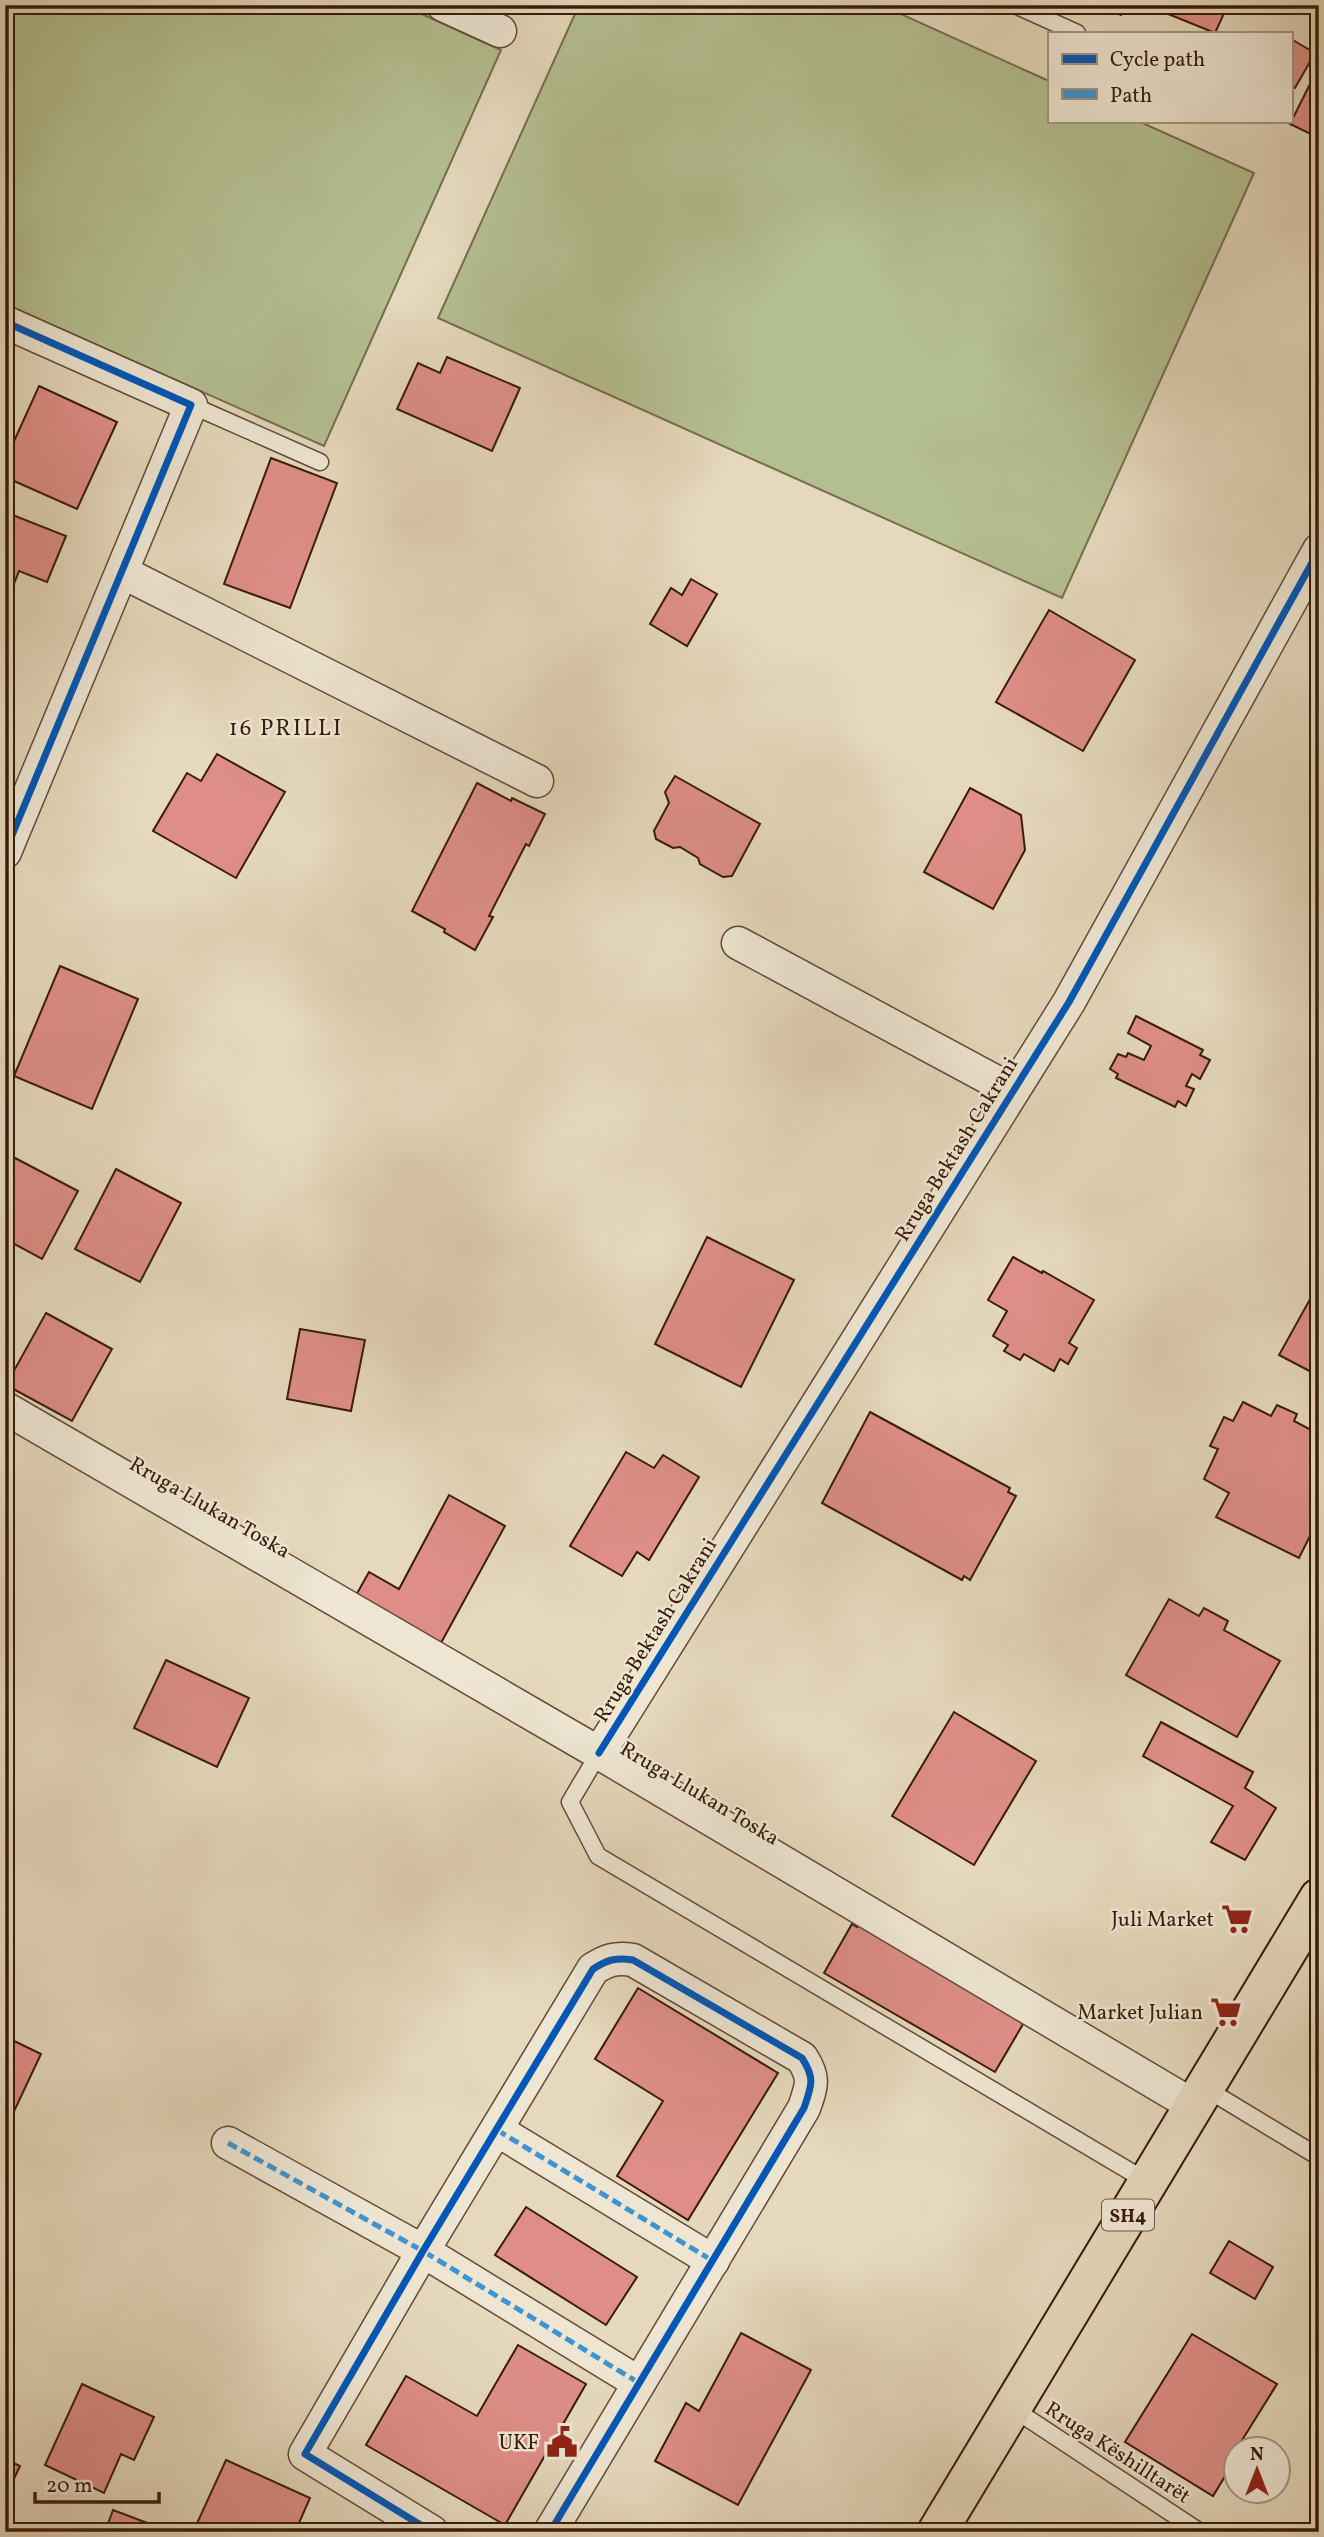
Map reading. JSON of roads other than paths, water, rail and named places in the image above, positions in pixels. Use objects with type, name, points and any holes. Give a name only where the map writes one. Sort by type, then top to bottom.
[{"type":"main road","name":"SH4","points":[[937,2532],[1317,1904]]},
{"type":"street","points":[[443,5],[500,31]]},
{"type":"street","points":[[5,322],[191,405],[5,852]]},
{"type":"street","name":"Rruga Bektash Cakrani","points":[[599,1753],[1069,1002],[1319,550]]},
{"type":"street","points":[[122,572],[537,781]]},
{"type":"street","points":[[738,943],[1013,1091]]},
{"type":"street","name":"Rruga Llukan Toska","points":[[5,1408],[599,1753],[1199,2096]]},
{"type":"street","points":[[432,2532],[305,2454],[593,1969],[607,1960],[620,1957],[632,1959],[802,2058],[811,2072],[811,2087],[804,2108],[550,2532]]},
{"type":"street","points":[[497,2130],[712,2261]]},
{"type":"street","points":[[228,2143],[423,2252],[639,2383]]},
{"type":"lane","points":[[1015,5],[1075,32]]},
{"type":"lane","points":[[191,405],[320,462]]},
{"type":"lane","points":[[599,1753],[570,1802],[598,1856],[1148,2182]]},
{"type":"lane","points":[[1199,2096],[1319,2158]]},
{"type":"lane","name":"Rruga Këshilltarët","points":[[1012,2408],[1200,2532]]},
{"type":"place","name":"Juli Market","points":[[1237,1919]]},
{"type":"place","name":"Market Julian","points":[[1226,2012]]},
{"type":"place","name":"UKF","points":[[562,2442]]},
{"type":"district","name":"16 PRILLI","points":[[286,727]]}]
